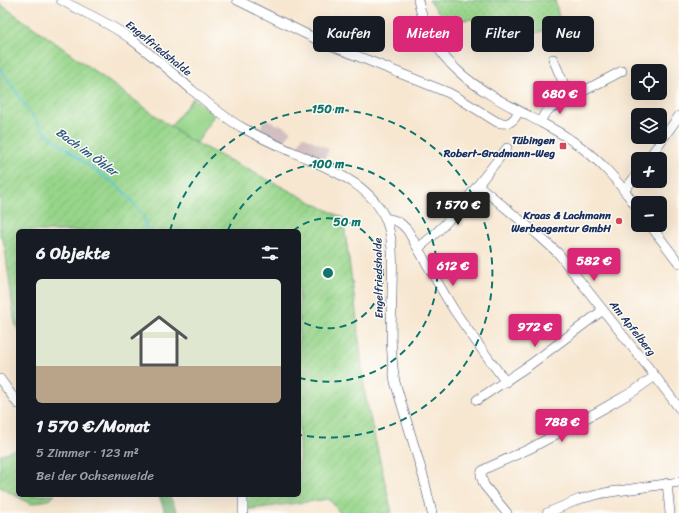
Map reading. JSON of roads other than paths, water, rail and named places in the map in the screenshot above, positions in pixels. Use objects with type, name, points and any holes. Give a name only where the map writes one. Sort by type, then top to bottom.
[{"type":"street","name":"Engelfriedshalde","points":[[61,0],[112,26],[132,39],[212,108],[233,123],[332,170],[354,183],[374,200],[389,228],[392,249],[392,367],[395,382],[424,479],[432,513]]},
{"type":"street","points":[[237,0],[321,41],[449,93],[502,124],[513,121],[519,111]]},
{"type":"street","points":[[418,0],[430,34],[447,61],[481,89],[570,139],[587,151],[604,167],[631,200]]},
{"type":"street","points":[[553,59],[570,98]]},
{"type":"street","points":[[540,122],[545,113],[551,108],[622,71]]},
{"type":"street","points":[[653,152],[679,116]]},
{"type":"street","points":[[418,248],[436,234],[448,222],[507,148]]},
{"type":"street","points":[[624,191],[631,182]]},
{"type":"street","name":"Am Apfelberg","points":[[478,184],[553,248],[679,408]]},
{"type":"street","points":[[385,218],[404,225],[455,311],[506,382]]},
{"type":"street","points":[[655,232],[679,263]]},
{"type":"street","points":[[477,400],[506,382],[557,346],[603,310]]},
{"type":"street","points":[[507,513],[484,485],[481,476],[482,472],[487,468],[529,449],[599,411],[634,391],[655,376]]},
{"type":"street","points":[[0,378],[16,401]]},
{"type":"street","points":[[547,513],[580,499],[604,493],[679,482]]},
{"type":"street","points":[[667,483],[670,513]]},
{"type":"street","points":[[243,497],[243,513]]},
{"type":"waterway","name":"Bach im Öhler","points":[[0,68],[46,133],[118,186],[144,217],[146,229]]},
{"type":"place","name":"Tübingen Robert-Gradmann-Weg","points":[[563,146]]},
{"type":"place","name":"Kraas & Lachmann Werbeagentur GmbH","points":[[619,221]]}]
